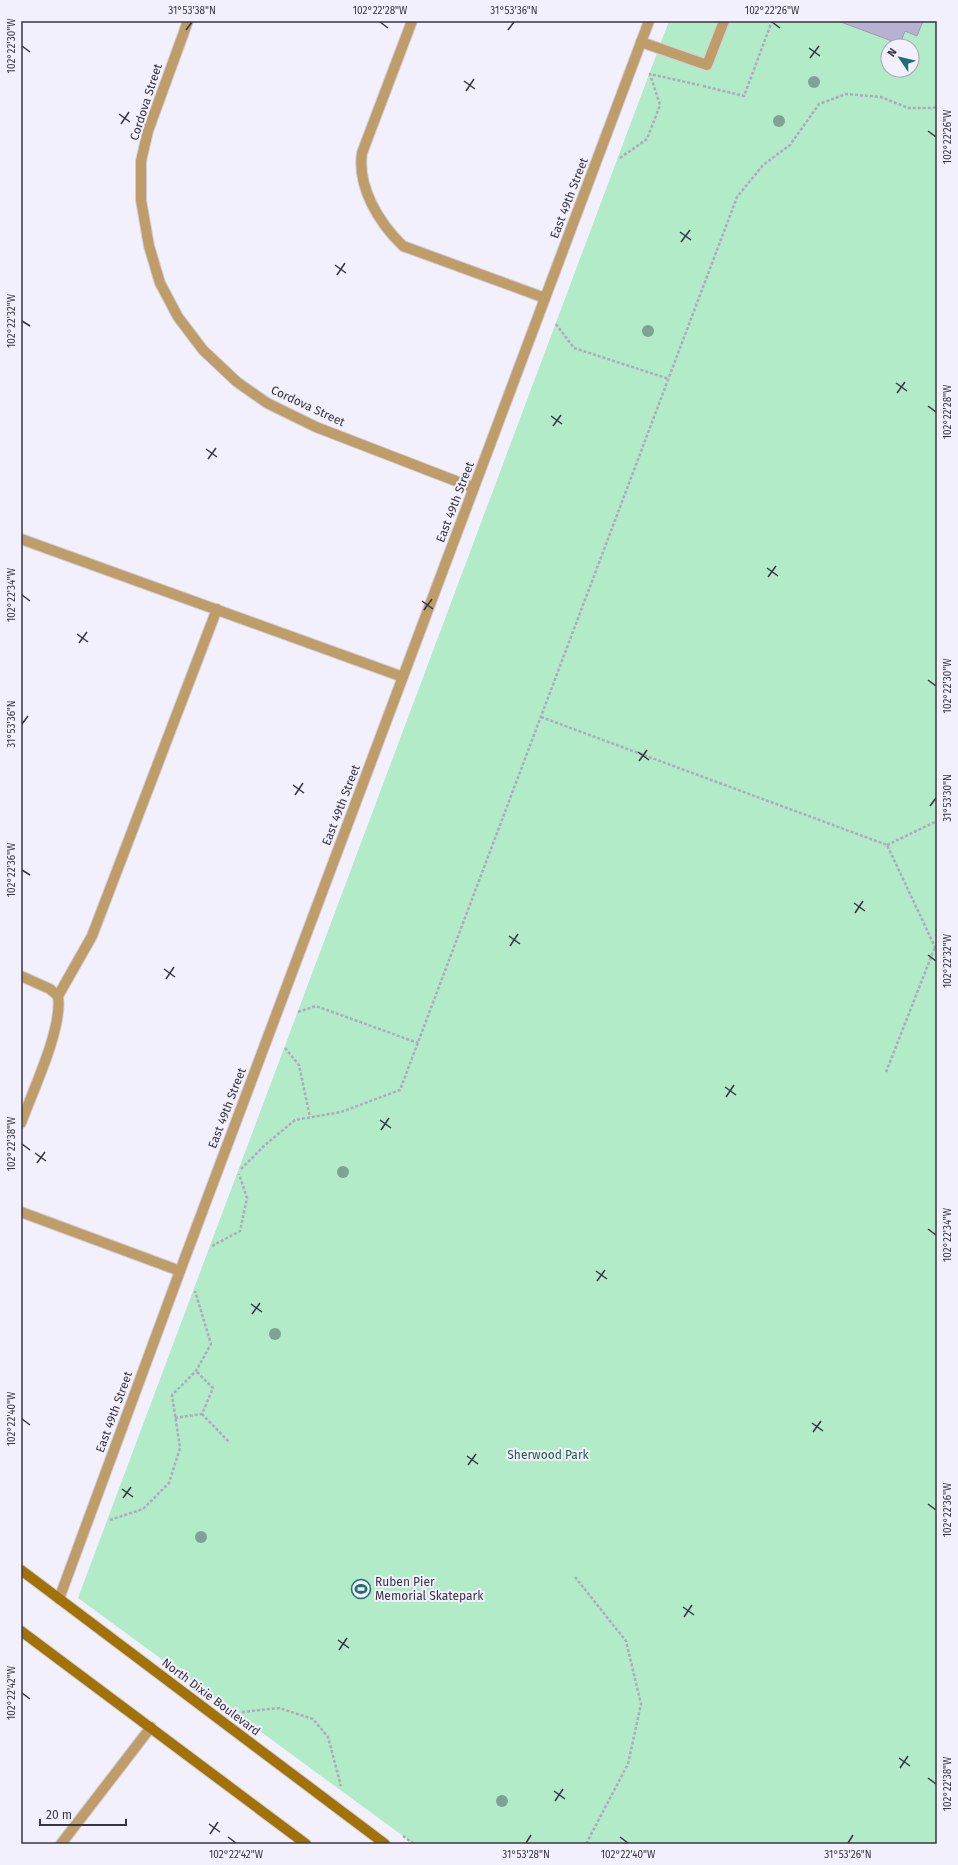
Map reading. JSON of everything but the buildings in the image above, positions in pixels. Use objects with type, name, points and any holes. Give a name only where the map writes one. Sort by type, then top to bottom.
[{"type":"main road","name":"North Dixie Boulevard","points":[[21,1570],[385,1844]]},
{"type":"main road","points":[[21,1631],[306,1844]]},
{"type":"street","name":"Cordova Street","points":[[188,21],[148,131],[142,161],[141,200],[149,246],[160,283],[178,317],[203,350],[237,382],[267,403],[316,427],[474,488]]},
{"type":"street","points":[[412,21],[362,153],[360,166],[375,210],[391,234],[403,246],[545,298]]},
{"type":"street","name":"East 49th Street","points":[[59,1599],[180,1271],[649,21]]},
{"type":"street","points":[[641,42],[707,65],[724,21]]},
{"type":"street","points":[[21,539],[403,677]]},
{"type":"street","points":[[58,996],[92,936],[217,609]]},
{"type":"street","points":[[21,976],[50,989],[58,996],[60,1007],[56,1028],[21,1123]]},
{"type":"street","points":[[21,1212],[180,1271]]},
{"type":"street","points":[[61,1844],[151,1727]]},
{"type":"path","points":[[618,159],[647,139],[660,105],[650,74],[744,96],[772,21]]},
{"type":"path","points":[[209,1248],[240,1231],[247,1198],[238,1171],[264,1145],[295,1120],[341,1112],[400,1090],[737,197],[763,165],[790,146],[819,104],[846,94],[881,97],[908,108],[933,108],[937,106]]},
{"type":"path","points":[[558,316],[556,324],[574,348],[669,379]]},
{"type":"path","points":[[541,717],[887,845],[936,947],[886,1072]]},
{"type":"path","points":[[887,845],[937,821]]},
{"type":"path","points":[[297,1013],[316,1006],[418,1043]]},
{"type":"path","points":[[287,1041],[284,1048],[299,1065],[310,1117]]},
{"type":"path","points":[[107,1521],[143,1509],[169,1483],[180,1448],[172,1395],[196,1372],[211,1344],[194,1289]]},
{"type":"path","points":[[196,1372],[213,1388],[202,1414]]},
{"type":"path","points":[[175,1418],[202,1414]]},
{"type":"path","points":[[202,1414],[230,1443]]},
{"type":"path","points":[[575,1577],[626,1640],[641,1704],[628,1764],[586,1844]]},
{"type":"path","points":[[241,1712],[279,1708],[313,1719],[328,1736],[343,1792]]},
{"type":"path","points":[[402,1835],[414,1844]]},
{"type":"green space","name":"Sherwood Park","points":[[669,21],[937,21],[937,1844],[414,1844],[78,1598]]},
{"type":"place","name":"Ruben Pier Memorial Skatepark","points":[[361,1589]]}]
